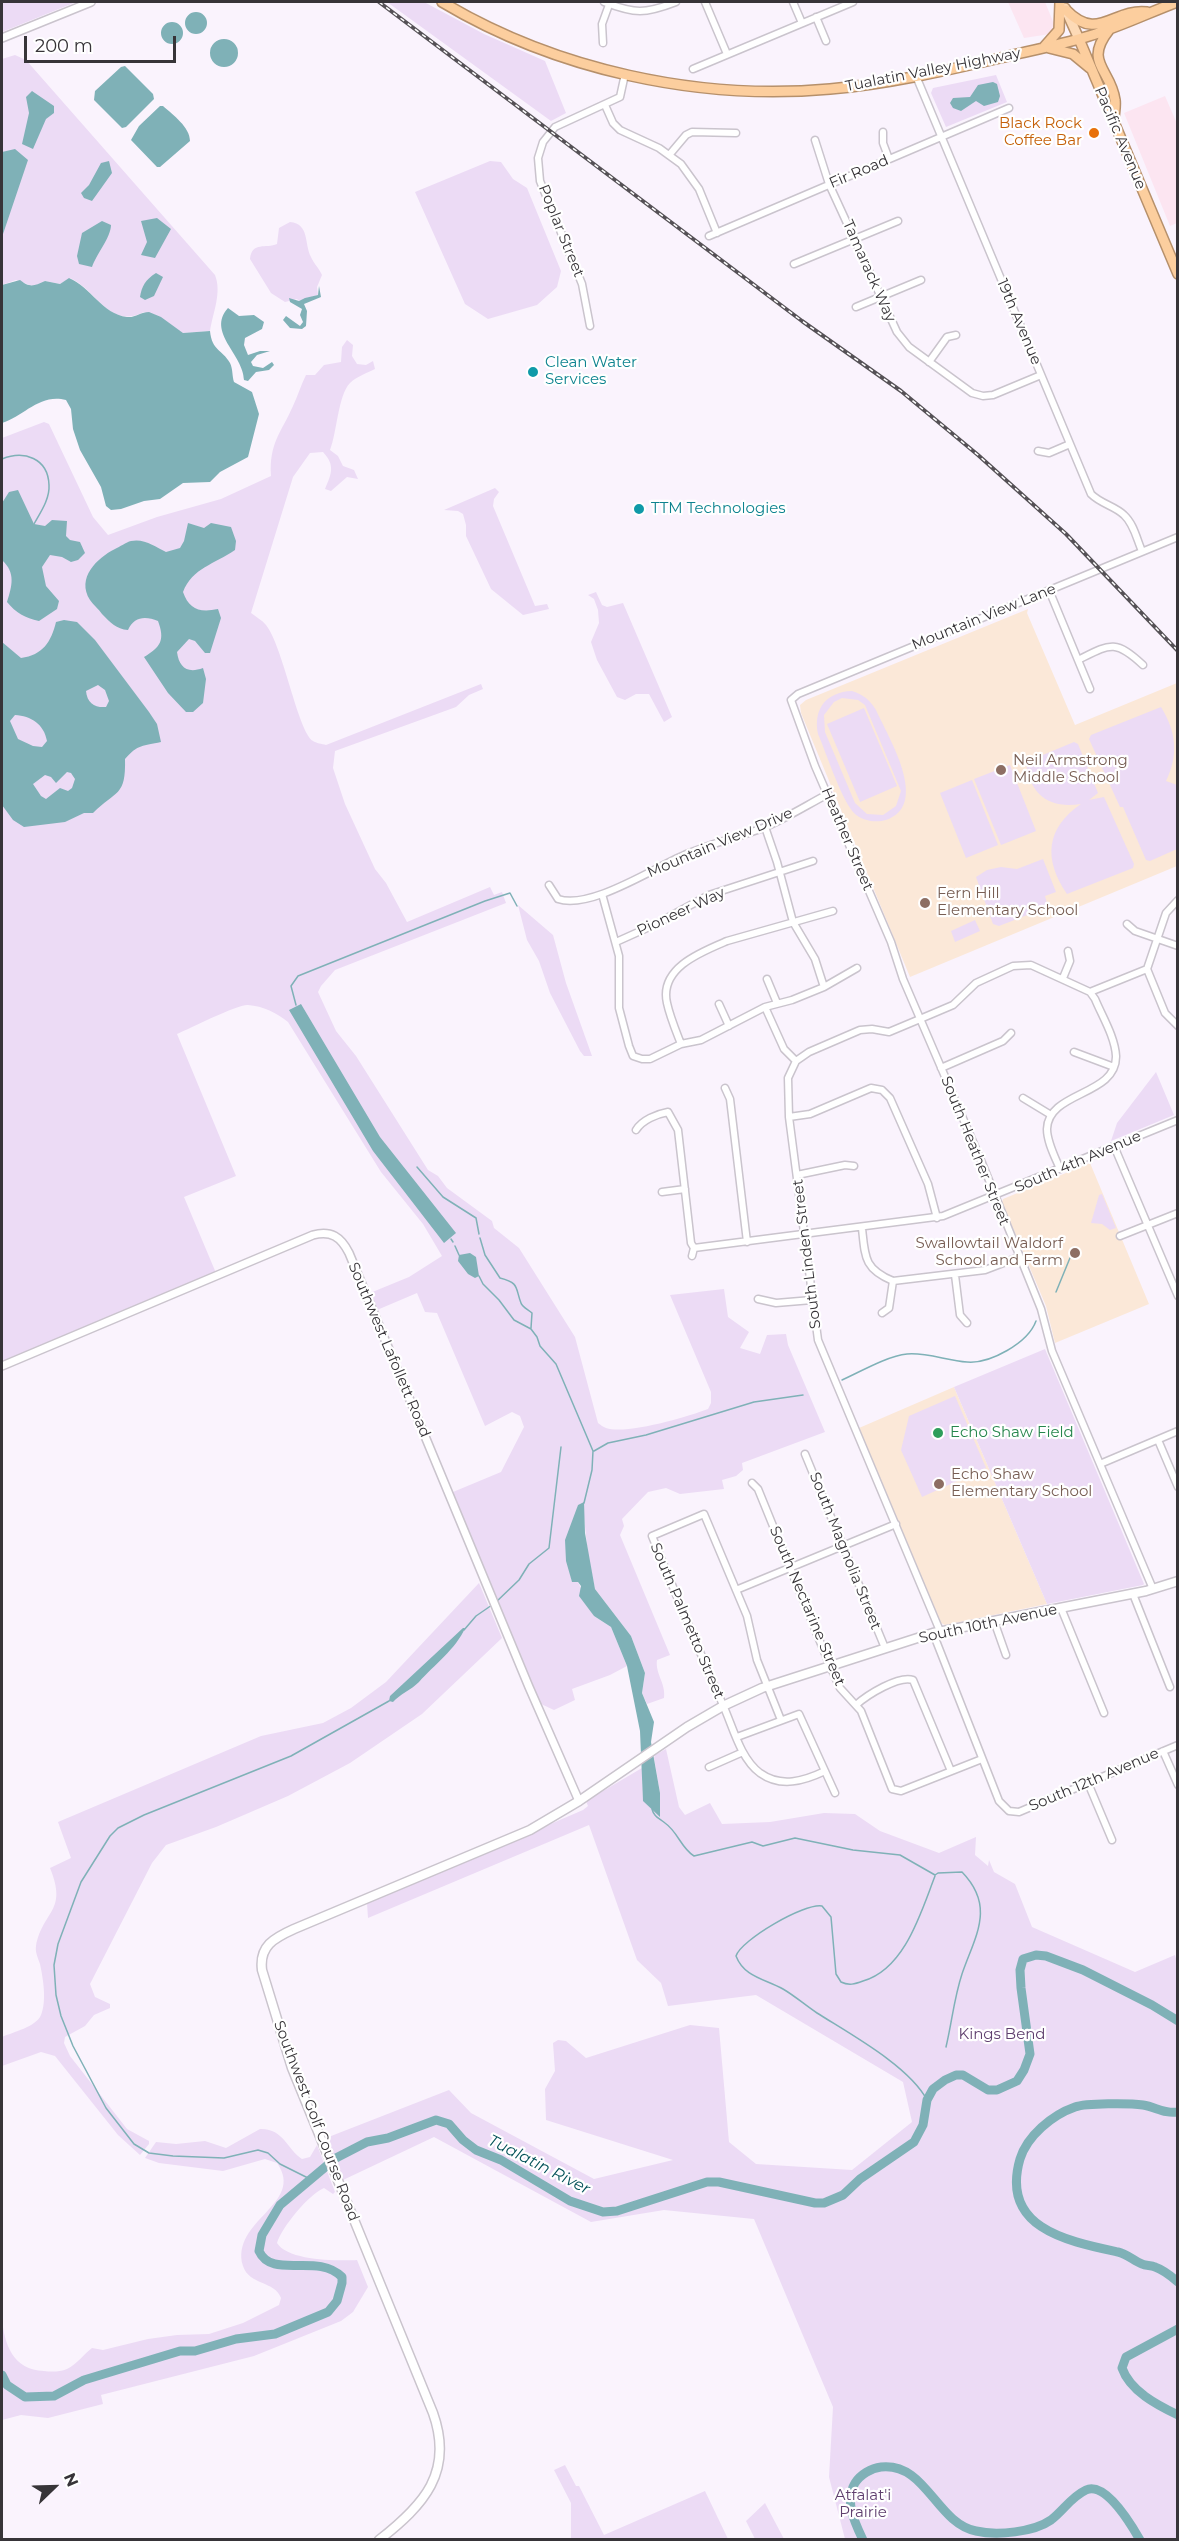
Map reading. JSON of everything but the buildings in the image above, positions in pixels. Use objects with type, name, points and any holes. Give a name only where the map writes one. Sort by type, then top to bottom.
[{"type":"highway","name":"Tualatin Valley Highway","points":[[442,2],[530,45],[625,74],[693,86],[770,91],[852,87],[916,76],[1079,39],[1150,12]]},
{"type":"highway","points":[[1062,4],[1073,18],[1088,25],[1098,25],[1135,11],[1150,12],[1177,2]]},
{"type":"highway","points":[[1062,4],[1059,30],[1044,47],[1068,52],[1091,68]]},
{"type":"highway","points":[[1111,28],[1098,45],[1098,50],[1099,62],[1115,100],[1114,122]]},
{"type":"highway","name":"Pacific Avenue","points":[[1079,39],[1178,274]]},
{"type":"main road","name":"Pacific Avenue","points":[[1062,4],[1079,39]]},
{"type":"main road","name":"South 10th Avenue","points":[[767,1686],[937,1632],[1153,1590],[1178,1581]]},
{"type":"main road","name":"Southwest Golf Course Road","points":[[379,2540],[407,2515],[429,2488],[437,2471],[441,2443],[432,2413],[292,2068],[262,1970],[263,1953],[272,1940],[530,1830],[723,1706],[767,1686]]},
{"type":"street","points":[[2,38],[91,2]]},
{"type":"street","points":[[603,43],[602,24],[608,2],[625,10],[645,12],[676,2]]},
{"type":"street","points":[[705,2],[727,54]]},
{"type":"street","points":[[793,2],[802,23]]},
{"type":"street","points":[[693,69],[853,2]]},
{"type":"street","points":[[816,17],[826,41]]},
{"type":"street","name":"Poplar Street","points":[[590,326],[584,291],[540,181],[538,158],[543,142],[555,127],[620,98],[625,74]]},
{"type":"street","name":"19th Avenue","points":[[916,76],[1091,494],[1099,503],[1123,514],[1130,523],[1142,551]]},
{"type":"street","points":[[606,105],[613,123],[620,130],[669,154],[691,175],[717,233]]},
{"type":"street","name":"Fir Road","points":[[709,236],[1009,108]]},
{"type":"street","points":[[669,154],[686,135],[692,132],[735,133]]},
{"type":"street","points":[[883,132],[883,143],[889,159]]},
{"type":"street","name":"Tamarack Way","points":[[815,140],[830,184],[879,297],[897,332],[909,347],[972,393],[983,396],[1041,375]]},
{"type":"street","points":[[794,264],[898,222]]},
{"type":"street","points":[[856,307],[921,280]]},
{"type":"street","points":[[929,362],[946,337],[956,335]]},
{"type":"street","points":[[1038,451],[1048,453],[1070,444]]},
{"type":"street","name":"Mountain View Lane","points":[[791,700],[798,694],[1178,537]]},
{"type":"street","points":[[1049,590],[1090,689]]},
{"type":"street","points":[[1078,660],[1113,646],[1120,646],[1143,665]]},
{"type":"street","name":"Heather Street","points":[[791,700],[891,942],[903,979]]},
{"type":"street","name":"Mountain View Drive","points":[[549,885],[558,899],[563,901],[575,901],[602,894],[688,853],[765,827],[828,794]]},
{"type":"street","points":[[765,827],[794,922],[815,959],[824,987]]},
{"type":"street","name":"Pioneer Way","points":[[616,942],[656,924],[709,895],[813,861]]},
{"type":"street","points":[[602,894],[616,942],[620,969],[619,1008],[633,1056],[642,1059],[650,1059],[681,1044],[700,1040],[765,1007],[807,995],[857,968]]},
{"type":"street","points":[[1178,900],[1166,913],[1147,969],[1165,1013],[1178,1026]]},
{"type":"street","points":[[681,1044],[666,1002],[668,982],[676,969],[728,941],[833,911]]},
{"type":"street","points":[[1126,924],[1135,931],[1178,946]]},
{"type":"street","points":[[1063,978],[1070,961],[1068,951]]},
{"type":"street","points":[[765,1007],[784,1049],[796,1061],[809,1052],[860,1030],[872,1029],[889,1032],[953,1005],[976,983],[1014,966],[1031,965],[1089,992],[1095,999],[1116,1057],[1109,1077],[1059,1107],[1051,1115],[1047,1128],[1048,1139],[1060,1169]]},
{"type":"street","points":[[1089,992],[1147,969]]},
{"type":"street","points":[[767,979],[777,1003]]},
{"type":"street","name":"South Heather Street","points":[[903,979],[1041,1308],[1052,1351],[1153,1590]]},
{"type":"street","points":[[719,1004],[729,1026]]},
{"type":"street","points":[[941,1068],[1003,1041],[1011,1033]]},
{"type":"street","points":[[1074,1052],[1114,1067]]},
{"type":"street","name":"South Linden Street","points":[[796,1061],[788,1078],[789,1117],[820,1348],[896,1524],[999,1801],[1009,1811]]},
{"type":"street","points":[[725,1088],[730,1099],[747,1242]]},
{"type":"street","points":[[789,1117],[810,1114],[871,1088],[882,1090],[890,1098],[919,1164],[933,1198],[937,1218]]},
{"type":"street","points":[[1023,1098],[1051,1115]]},
{"type":"street","points":[[636,1130],[640,1123],[668,1112],[678,1130],[685,1189],[662,1192]]},
{"type":"street","name":"South 4th Avenue","points":[[685,1189],[693,1252],[747,1242],[937,1218],[1178,1120]]},
{"type":"street","points":[[1114,1146],[1178,1296]]},
{"type":"street","points":[[797,1175],[844,1165],[854,1166]]},
{"type":"street","points":[[1120,1236],[1178,1213]]},
{"type":"street","points":[[862,1228],[866,1258],[870,1266],[877,1275],[893,1281],[986,1270],[1019,1257]]},
{"type":"street","name":"Southwest Lafollett Road","points":[[2,1366],[313,1235],[333,1234],[342,1240],[579,1800]]},
{"type":"street","points":[[956,1275],[960,1315],[967,1323]]},
{"type":"street","points":[[882,1313],[889,1308],[893,1281]]},
{"type":"street","points":[[758,1299],[776,1303],[812,1300]]},
{"type":"street","points":[[1100,1464],[1178,1431]]},
{"type":"street","points":[[1158,1440],[1178,1487]]},
{"type":"street","name":"South Magnolia Street","points":[[805,1454],[885,1648]]},
{"type":"street","name":"South Nectarine Street","points":[[752,1483],[758,1489],[830,1666],[842,1691],[856,1705],[891,1787],[895,1791],[901,1791],[951,1771]]},
{"type":"street","name":"South Palmetto Street","points":[[736,1590],[704,1514],[652,1536],[743,1752]]},
{"type":"street","points":[[781,1720],[751,1640],[747,1616],[736,1590],[896,1524]]},
{"type":"street","points":[[1133,1594],[1170,1687]]},
{"type":"street","points":[[1061,1608],[1104,1713]]},
{"type":"street","points":[[994,1621],[1006,1655]]},
{"type":"street","points":[[856,1705],[872,1693],[910,1679],[915,1683],[951,1771],[982,1759]]},
{"type":"street","points":[[737,1737],[799,1714],[835,1793]]},
{"type":"street","name":"South 12th Avenue","points":[[1009,1811],[1019,1812],[1178,1744]]},
{"type":"street","points":[[1163,1751],[1178,1785]]},
{"type":"street","points":[[709,1767],[743,1752],[758,1771],[777,1780],[798,1781],[825,1771]]},
{"type":"street","points":[[1088,1783],[1112,1840]]},
{"type":"shaded area","points":[[1008,2],[1045,2],[1054,24],[1050,34],[1024,38]]},
{"type":"shaded area","points":[[1165,96],[1178,126],[1177,223],[1170,226],[1124,113]]},
{"type":"shaded area","name":"Neil Armstrong Middle School","points":[[1028,609],[1027,613],[1075,725],[1177,683],[1177,866],[910,977],[801,713],[800,705],[806,700]]},
{"type":"shaded area","name":"Swallowtail Waldorf School and Farm","points":[[1090,1163],[1149,1304],[1055,1343],[1046,1306],[1002,1202],[1003,1199]]},
{"type":"shaded area","name":"Echo Shaw Elementary School","points":[[954,1387],[1047,1604],[945,1625],[941,1623],[859,1428]]},
{"type":"green space","points":[[2,2],[76,2],[2,32]]},
{"type":"green space","points":[[387,2],[424,2],[484,34],[545,61],[566,113],[551,121]]},
{"type":"green space","points":[[15,55],[26,60],[215,275],[218,289],[210,331],[183,333],[144,312],[132,316],[121,316],[112,312],[88,290],[70,278],[60,284],[45,281],[35,287],[16,280],[2,285],[2,59]]},
{"type":"green space","points":[[996,75],[1007,102],[946,127],[931,93],[933,88]]},
{"type":"green space","points":[[490,161],[501,162],[513,179],[527,188],[561,271],[557,287],[537,305],[488,319],[465,304],[415,192]]},
{"type":"green space","points":[[290,222],[301,226],[311,257],[322,275],[317,287],[318,295],[299,301],[297,299],[285,302],[271,293],[250,259],[251,253],[257,248],[277,244],[279,228]]},
{"type":"green space","points":[[347,340],[353,345],[352,356],[357,364],[366,365],[373,361],[375,369],[355,379],[346,389],[330,450],[338,456],[343,466],[354,470],[358,479],[347,477],[331,491],[325,489],[331,474],[331,465],[323,452],[310,453],[293,477],[251,613],[264,623],[272,636],[307,734],[317,743],[326,745],[481,684],[483,689],[469,695],[456,707],[335,751],[333,768],[345,804],[375,869],[386,883],[407,922],[490,887],[494,895],[502,892],[506,903],[335,970],[318,992],[336,1031],[356,1056],[428,1170],[438,1176],[447,1188],[492,1221],[494,1228],[519,1248],[575,1337],[598,1423],[615,1430],[627,1429],[672,1420],[708,1409],[711,1403],[711,1392],[670,1295],[724,1289],[728,1317],[749,1332],[740,1348],[760,1354],[767,1335],[786,1334],[788,1345],[825,1432],[742,1463],[743,1470],[736,1476],[722,1480],[724,1489],[680,1494],[666,1488],[648,1492],[622,1519],[624,1526],[620,1535],[670,1655],[657,1660],[664,1698],[647,1704],[642,1693],[645,1673],[631,1636],[595,1589],[584,1517],[578,1505],[568,1551],[572,1581],[578,1582],[594,1616],[611,1627],[627,1666],[572,1689],[575,1700],[554,1710],[541,1704],[453,1492],[501,1472],[524,1427],[520,1416],[512,1412],[485,1426],[437,1313],[425,1312],[417,1293],[377,1310],[370,1293],[409,1277],[442,1256],[423,1224],[381,1172],[288,1022],[274,1013],[259,1007],[243,1006],[177,1034],[236,1176],[184,1197],[216,1273],[2,1362],[2,438],[44,422],[49,424],[93,517],[108,535],[157,517],[221,499],[271,476],[274,446],[306,375],[315,375],[324,365],[341,362],[342,347]]},
{"type":"green space","points":[[495,488],[499,492],[494,499],[493,506],[535,606],[547,604],[549,609],[523,615],[491,589],[466,536],[463,514],[458,511],[444,510]]},
{"type":"green space","points":[[596,592],[602,605],[607,607],[623,603],[672,717],[664,722],[649,694],[636,694],[625,700],[617,697],[597,660],[591,642],[599,623],[598,610],[594,599],[588,595]]},
{"type":"green space","points":[[852,691],[871,703],[889,736],[902,770],[906,786],[905,800],[899,812],[886,820],[866,820],[850,808],[818,734],[818,717],[823,703],[828,698]],"holes":[[[842,698],[858,700],[865,705],[901,791],[896,806],[883,815],[867,814],[855,803],[825,732],[824,715],[834,702]]]},
{"type":"green space","points":[[1161,707],[1173,734],[1173,762],[1166,781],[1177,785],[1177,849],[1150,861],[1146,860],[1089,739],[1091,735]]},
{"type":"green space","points":[[864,708],[897,786],[860,802],[827,724]]},
{"type":"green space","points":[[1074,742],[1078,744],[1098,793],[1089,800],[1104,797],[1134,864],[1133,868],[1067,894],[1054,869],[1052,845],[1061,823],[1081,804],[1059,804],[1043,797],[1032,783],[1026,762]]},
{"type":"green space","points":[[1010,765],[1036,831],[1001,845],[974,779]]},
{"type":"green space","points":[[972,780],[998,845],[966,858],[940,793]]},
{"type":"green space","points":[[1043,859],[1056,892],[1045,896],[1048,907],[999,926],[993,924],[976,877],[987,870],[1001,867],[1017,869]]},
{"type":"green space","points":[[518,905],[553,935],[566,983],[592,1056],[584,1056],[580,1051],[550,993],[539,961],[527,940]]},
{"type":"green space","points":[[975,920],[980,931],[955,942],[951,931]]},
{"type":"green space","points":[[1156,1072],[1174,1115],[1111,1141],[1117,1123]]},
{"type":"green space","points":[[1102,1194],[1116,1228],[1110,1230],[1102,1224],[1091,1223],[1099,1195]]},
{"type":"green space","points":[[1045,1349],[1143,1585],[1047,1604],[954,1387]]},
{"type":"green space","name":"Echo Shaw Field","points":[[955,1396],[986,1468],[922,1497],[901,1450],[909,1416]]},
{"type":"green space","points":[[479,1583],[502,1638],[422,1714],[350,1763],[288,1796],[216,1827],[166,1845],[152,1863],[90,1984],[95,1997],[110,2004],[110,2008],[94,2015],[85,2026],[65,2037],[64,2043],[70,2056],[127,2129],[149,2141],[140,2155],[118,2135],[55,2056],[41,2052],[2,2066],[2,2037],[34,2023],[43,2009],[43,1983],[36,1948],[39,1934],[55,1903],[55,1883],[50,1868],[71,1858],[58,1822],[261,1736],[323,1723],[351,1708],[386,1682]]},
{"type":"green space","points":[[666,1749],[679,1807],[685,1815],[710,1803],[722,1824],[770,1822],[824,1813],[855,1814],[880,1831],[939,1853],[976,1837],[975,1855],[988,1866],[989,1860],[994,1872],[1015,1884],[1032,1927],[1135,1972],[1175,1955],[1177,1962],[1177,2539],[845,2539],[829,2477],[833,2407],[754,2219],[664,2210],[591,2222],[434,2137],[343,2180],[326,2138],[449,2090],[471,2113],[594,2179],[673,2160],[546,2120],[545,2089],[555,2071],[553,2043],[558,2040],[566,2041],[586,2058],[690,2025],[719,2028],[729,2142],[756,2164],[852,2170],[912,2122],[903,2082],[756,1995],[668,2006],[661,1983],[637,1960],[589,1825],[368,1918],[367,1903],[583,1810],[588,1806],[586,1801],[642,1768],[643,1800],[660,1816],[660,1793],[654,1758]]},
{"type":"green space","points":[[260,2129],[279,2135],[302,2159],[310,2157],[317,2145],[335,2192],[333,2194],[324,2188],[311,2197],[290,2220],[277,2243],[283,2249],[302,2257],[357,2260],[368,2287],[353,2312],[341,2321],[254,2356],[101,2395],[103,2404],[48,2418],[21,2415],[2,2420],[2,2318],[8,2346],[18,2361],[33,2370],[56,2372],[71,2367],[92,2348],[103,2350],[148,2339],[209,2334],[243,2323],[279,2305],[281,2298],[273,2288],[246,2272],[243,2266],[242,2250],[247,2236],[276,2201],[282,2190],[283,2177],[277,2163],[265,2159],[223,2171],[159,2163],[145,2158],[156,2142],[176,2144],[205,2141],[226,2148]]},
{"type":"green space","points":[[565,2465],[576,2486],[579,2486],[604,2535],[705,2491],[728,2539],[571,2539],[571,2503],[554,2470]]},
{"type":"green space","points":[[765,2503],[784,2539],[755,2539],[746,2521]]},
{"type":"water","points":[[196,12],[204,15],[207,23],[204,31],[196,34],[188,31],[185,23],[188,15]]},
{"type":"water","points":[[172,22],[180,25],[183,33],[180,41],[172,44],[164,41],[161,33],[164,25]]},
{"type":"water","points":[[224,39],[234,43],[238,53],[234,63],[224,67],[214,63],[210,53],[214,43]]},
{"type":"water","points":[[125,66],[153,94],[154,99],[126,127],[122,128],[94,100],[95,91]]},
{"type":"water","points":[[993,82],[997,84],[1000,96],[998,102],[984,106],[976,101],[961,111],[953,108],[950,103],[953,98],[970,97],[978,85]]},
{"type":"water","points":[[32,91],[54,106],[54,113],[46,119],[33,149],[22,144],[29,113],[26,97]]},
{"type":"water","points":[[160,106],[163,106],[180,122],[187,131],[190,141],[160,167],[157,167],[131,140],[139,126]]},
{"type":"water","points":[[15,149],[28,160],[2,237],[2,152]]},
{"type":"water","points":[[109,161],[112,173],[92,201],[84,198],[81,193],[89,185],[101,163]]},
{"type":"water","points":[[157,218],[171,229],[155,258],[141,255],[147,242],[141,221]]},
{"type":"water","points":[[102,221],[111,225],[110,230],[92,267],[79,264],[77,256],[82,233]]},
{"type":"water","points":[[156,273],[163,277],[154,296],[145,300],[140,297],[143,286]]},
{"type":"water","points":[[69,278],[84,287],[103,306],[118,315],[130,317],[149,312],[161,317],[183,333],[210,331],[215,346],[230,363],[234,382],[252,392],[259,414],[248,457],[220,472],[210,482],[183,483],[160,499],[111,510],[106,506],[101,487],[80,450],[73,429],[71,409],[66,400],[40,402],[2,423],[2,285],[20,280],[29,285],[45,281],[60,284]]},
{"type":"water","points":[[319,286],[321,297],[304,304],[307,311],[306,326],[302,329],[290,328],[283,320],[286,316],[300,326],[303,322],[300,315],[302,309],[290,302],[289,298],[299,301],[318,295]]},
{"type":"water","points":[[228,308],[239,316],[254,315],[264,322],[262,329],[245,338],[244,345],[248,355],[270,351],[257,355],[251,362],[253,366],[263,368],[272,362],[274,365],[269,370],[256,372],[248,381],[244,380],[238,362],[223,335],[222,317]]},
{"type":"water","points":[[18,490],[34,524],[45,526],[52,520],[67,521],[66,536],[70,540],[80,542],[85,553],[78,560],[71,562],[62,557],[50,555],[42,567],[46,586],[59,601],[57,609],[39,621],[21,614],[7,602],[12,580],[2,560],[2,503],[9,492]]},
{"type":"water","points":[[188,523],[204,528],[211,523],[231,527],[236,541],[235,550],[198,572],[183,592],[192,606],[200,610],[218,609],[221,618],[210,653],[205,653],[195,641],[189,639],[177,652],[185,668],[197,670],[203,668],[206,679],[203,703],[193,712],[186,712],[168,693],[144,657],[160,642],[161,633],[158,621],[141,618],[134,622],[128,630],[117,627],[91,602],[85,584],[95,563],[129,542],[136,540],[145,542],[166,552],[180,548]]},
{"type":"water","points":[[64,620],[77,622],[95,640],[157,724],[161,742],[141,746],[125,759],[124,780],[121,787],[93,813],[84,813],[65,822],[24,827],[13,820],[2,805],[2,642],[21,658],[35,654],[49,641],[56,622]],"holes":[[[98,685],[105,690],[109,701],[106,707],[98,707],[88,699],[86,691]],[[15,715],[31,719],[43,730],[47,741],[42,747],[33,746],[18,739],[10,721]],[[67,772],[71,773],[75,779],[72,788],[68,791],[60,788],[46,799],[41,796],[33,784],[45,775],[51,777],[56,783]]]},
{"type":"water","points":[[301,1004],[380,1137],[456,1233],[444,1243],[373,1151],[289,1010]]},
{"type":"water","points":[[470,1253],[476,1257],[479,1276],[475,1278],[468,1274],[458,1261],[459,1255]]},
{"type":"water","points":[[584,1502],[585,1533],[595,1589],[631,1636],[645,1673],[642,1693],[654,1722],[651,1742],[660,1793],[660,1817],[643,1801],[640,1731],[627,1666],[611,1627],[594,1616],[579,1596],[581,1586],[578,1582],[572,1582],[566,1561],[565,1540],[578,1505]]},
{"type":"water","points":[[465,1628],[456,1643],[419,1682],[393,1702],[389,1701],[390,1696]]},
{"type":"waterway","points":[[2,459],[18,455],[33,458],[44,468],[48,476],[48,495],[34,524]]},
{"type":"waterway","points":[[296,1005],[291,986],[298,976],[510,893],[517,906]]},
{"type":"waterway","points":[[417,1167],[443,1197],[476,1218],[479,1234]]},
{"type":"waterway","points":[[480,1238],[485,1255],[500,1278],[514,1284],[522,1304],[532,1313],[531,1328]]},
{"type":"waterway","points":[[455,1246],[459,1255]]},
{"type":"waterway","points":[[1056,1292],[1072,1253]]},
{"type":"waterway","points":[[479,1276],[483,1284],[514,1320],[531,1329],[540,1346],[556,1364],[593,1451],[592,1470],[584,1503]]},
{"type":"waterway","points":[[842,1380],[899,1355],[922,1354],[967,1362],[986,1360],[1017,1344],[1032,1329],[1036,1321]]},
{"type":"waterway","points":[[594,1451],[608,1443],[646,1435],[754,1402],[803,1395]]},
{"type":"waterway","points":[[495,1603],[519,1580],[529,1564],[549,1548],[561,1447]]},
{"type":"waterway","points":[[464,1630],[476,1616],[492,1605]]},
{"type":"waterway","points":[[310,2179],[280,2164],[268,2153],[258,2150],[224,2158],[173,2156],[149,2153],[134,2144],[106,2108],[73,2046],[61,2016],[56,1995],[54,1965],[58,1944],[81,1882],[110,1836],[118,1828],[144,1815],[291,1756],[389,1701]]},
{"type":"waterway","points":[[652,1809],[655,1816],[673,1831],[694,1856],[752,1842],[763,1846],[795,1838],[853,1850],[900,1855],[935,1875],[962,1872],[978,1897],[980,1922],[959,1983],[946,2047]]},
{"type":"waterway","points":[[927,2100],[907,2075],[893,2063],[787,1992],[744,1969],[736,1956],[749,1941],[774,1924],[802,1910],[822,1906],[831,1917],[836,1974],[841,1982],[855,1984],[878,1975],[890,1965],[910,1938],[935,1876]]},
{"type":"waterway","name":"Tualatin River","points":[[2,2375],[7,2385],[25,2397],[54,2396],[84,2380],[180,2351],[195,2351],[236,2339],[275,2334],[328,2312],[337,2301],[342,2277],[320,2266],[274,2264],[265,2259],[259,2251],[262,2235],[280,2205],[336,2158],[367,2142],[388,2138],[436,2120],[449,2124],[463,2140],[476,2150],[501,2160],[570,2201],[603,2212],[617,2211],[707,2182],[719,2182],[824,2203],[843,2195],[860,2179],[914,2142],[923,2125],[927,2100],[933,2089],[945,2080],[956,2075],[963,2075],[988,2090],[997,2090],[1017,2081],[1030,2054],[1021,1988],[1020,1970],[1023,1959],[1036,1955],[1046,1956],[1083,1970],[1178,2021]]},
{"type":"waterway","name":"Tualatin River","points":[[1178,2112],[1143,2105],[1098,2104],[1075,2107],[1049,2121],[1028,2142],[1020,2159],[1016,2182],[1020,2201],[1029,2216],[1042,2227],[1078,2243],[1121,2253],[1142,2264],[1161,2270],[1178,2282]]},
{"type":"waterway","name":"Tualatin River","points":[[1178,2329],[1126,2357],[1122,2368],[1131,2384],[1138,2390],[1153,2402],[1178,2415]]},
{"type":"waterway","name":"Tualatin River","points":[[863,2540],[852,2512],[850,2497],[855,2483],[863,2475],[881,2467],[896,2468],[909,2474],[962,2526],[976,2531],[994,2533],[1015,2532],[1044,2524],[1081,2493],[1094,2489],[1102,2492],[1118,2506],[1140,2540]]},
{"type":"railway","points":[[379,2],[802,321],[901,391],[978,455],[1066,534],[1178,651]]},
{"type":"place","name":"Black Rock Coffee Bar","points":[[1094,133]]},
{"type":"place","name":"Clean Water Services","points":[[533,372]]},
{"type":"place","name":"TTM Technologies","points":[[639,509]]},
{"type":"place","name":"Neil Armstrong Middle School","points":[[1001,770]]},
{"type":"place","name":"Fern Hill Elementary School","points":[[925,903]]},
{"type":"place","name":"Swallowtail Waldorf School and Farm","points":[[1075,1253]]},
{"type":"place","name":"Echo Shaw Field","points":[[938,1433]]},
{"type":"place","name":"Echo Shaw Elementary School","points":[[939,1484]]},
{"type":"park label","name":"Kings Bend","points":[[1002,2035]]},
{"type":"park label","name":"Atfalat'i Prairie","points":[[863,2504]]}]
